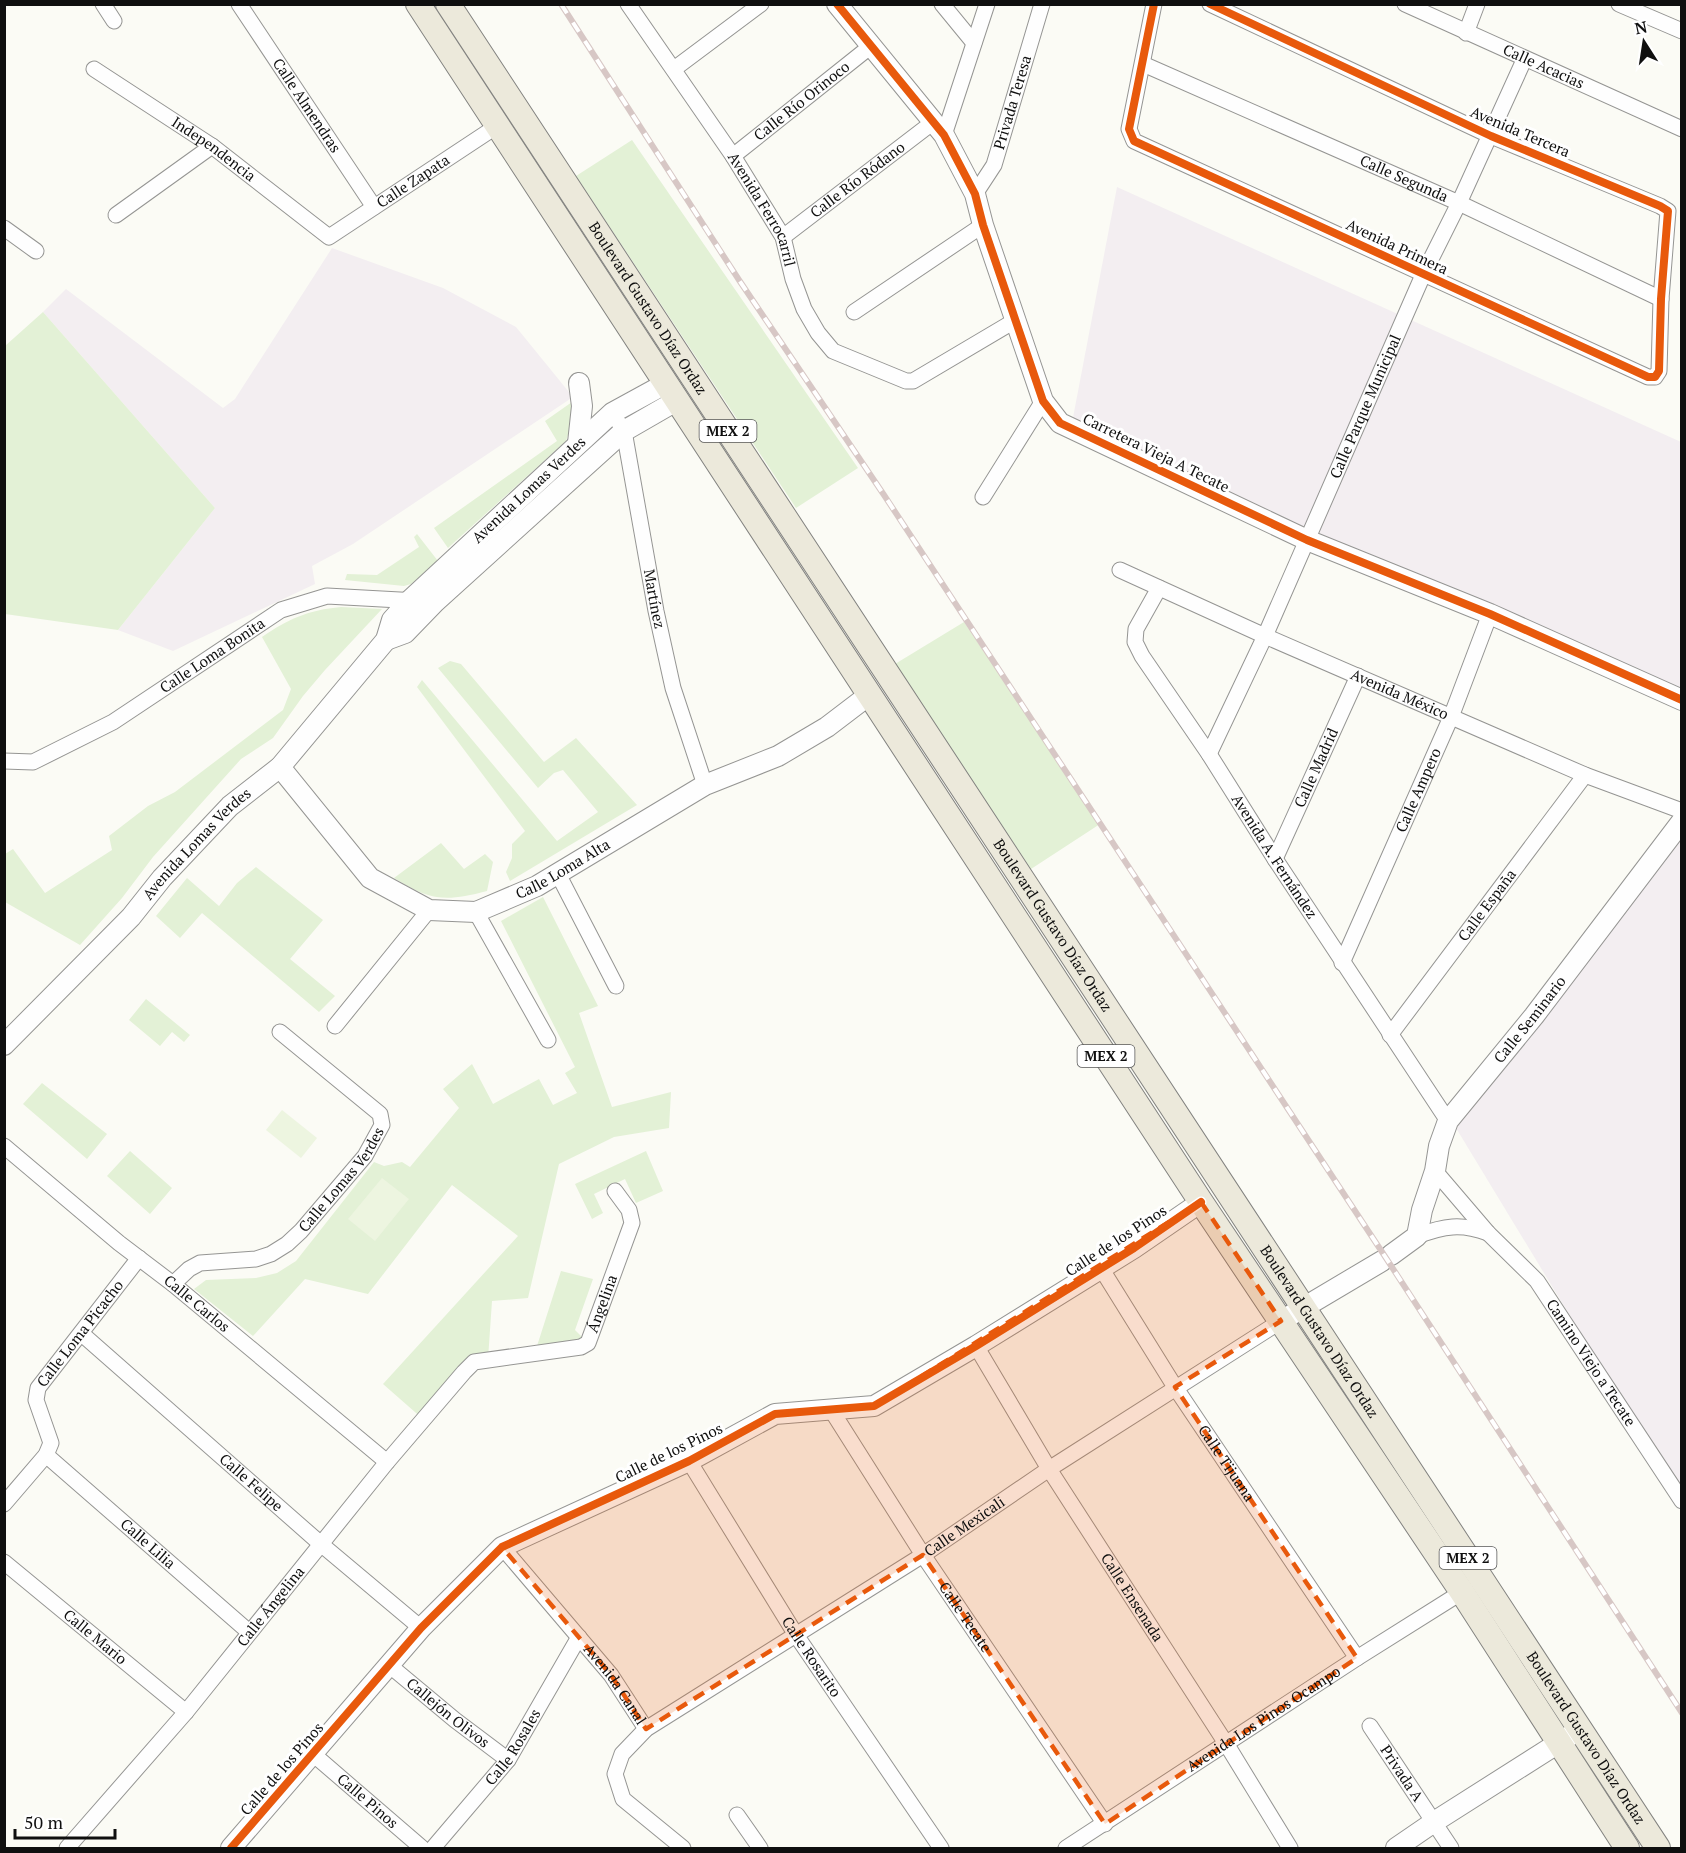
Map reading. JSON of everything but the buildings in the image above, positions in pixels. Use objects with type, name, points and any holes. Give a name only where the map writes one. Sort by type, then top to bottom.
[{"type":"main road","name":"Boulevard Gustavo Díaz Ordaz","points":[[418,4],[1201,1202],[1462,1592],[1627,1848]]},
{"type":"main road","name":"Boulevard Gustavo Díaz Ordaz","points":[[448,4],[1658,1848]]},
{"type":"main road","points":[[987,872],[1008,858]]},
{"type":"street","points":[[104,4],[114,21]]},
{"type":"street","name":"Calle Almendras","points":[[239,4],[374,207]]},
{"type":"street","name":"Avenida Ferrocarril","points":[[628,4],[733,156],[783,237],[793,279],[804,309],[818,333],[833,351],[906,381],[913,381],[1016,320]]},
{"type":"street","points":[[674,69],[761,4]]},
{"type":"street","name":"Carretera Vieja A Tecate","points":[[837,4],[938,129],[975,194],[983,225],[1043,401],[1060,423],[1307,540],[1490,614],[1682,700]]},
{"type":"street","points":[[942,4],[974,43]]},
{"type":"street","points":[[938,129],[974,43],[987,4]]},
{"type":"street","name":"Privada Teresa","points":[[975,194],[994,165],[1042,4]]},
{"type":"street","points":[[1143,64],[1154,4]]},
{"type":"street","name":"Avenida Tercera","points":[[1210,4],[1491,136],[1668,211],[1661,299],[1659,371],[1655,377]]},
{"type":"street","name":"Calle Acacias","points":[[1405,4],[1524,60],[1682,129]]},
{"type":"street","points":[[1466,33],[1477,4]]},
{"type":"street","points":[[1619,4],[1682,31]]},
{"type":"street","name":"Calle Río Orinoco","points":[[733,156],[871,46]]},
{"type":"street","name":"Calle Parque Municipal","points":[[1209,754],[1266,636],[1423,274],[1491,136],[1524,60]]},
{"type":"street","name":"Avenida Primera","points":[[1143,64],[1129,129],[1134,141],[1648,377],[1655,377]]},
{"type":"street","name":"Calle Segunda","points":[[1143,64],[1459,203],[1661,299]]},
{"type":"street","name":"Independencia","points":[[94,69],[212,146],[329,237]]},
{"type":"street","name":"Calle Zapata","points":[[329,237],[497,126]]},
{"type":"street","name":"Calle Río Ródano","points":[[783,237],[938,129]]},
{"type":"street","points":[[116,215],[212,146]]},
{"type":"street","points":[[854,312],[983,225]]},
{"type":"street","points":[[4,228],[36,251]]},
{"type":"street","points":[[578,444],[582,406],[579,383]]},
{"type":"street","name":"Avenida Lomas Verdes","points":[[4,1045],[131,917],[162,878],[230,806],[280,767],[386,640],[392,620],[410,600],[612,413],[670,392]]},
{"type":"street","name":"Avenida Lomas Verdes","points":[[386,640],[405,633],[435,602],[670,392]]},
{"type":"street","points":[[983,497],[1043,401]]},
{"type":"street","name":"Martínez","points":[[612,413],[624,431],[656,611],[671,677],[705,785]]},
{"type":"street","name":"Avenida México","points":[[1120,570],[1585,775],[1682,812]]},
{"type":"street","name":"Avenida A. Fernández","points":[[1158,588],[1136,629],[1135,642],[1142,656],[1209,754],[1342,963],[1448,1121]]},
{"type":"street","name":"Calle Loma Bonita","points":[[4,760],[33,762],[113,722],[281,610],[327,596],[435,602]]},
{"type":"street","name":"Calle Ampero","points":[[1342,963],[1451,717],[1490,614]]},
{"type":"street","name":"Calle Madrid","points":[[1275,859],[1358,676]]},
{"type":"street","name":"Calle Loma Alta","points":[[280,767],[370,878],[429,910],[476,912],[537,886],[705,785],[778,756],[827,727],[869,695]]},
{"type":"street","name":"Calle España","points":[[1390,1035],[1585,775]]},
{"type":"street","name":"Calle Seminario","points":[[1417,1236],[1422,1209],[1448,1121],[1534,1016],[1682,821]]},
{"type":"street","points":[[557,872],[616,986]]},
{"type":"street","points":[[334,1026],[429,910]]},
{"type":"street","points":[[476,912],[548,1040]]},
{"type":"street","name":"Calle Lomas Verdes","points":[[173,1284],[189,1269],[200,1263],[256,1259],[271,1254],[287,1244],[302,1231],[365,1156],[382,1125],[380,1114],[280,1032]]},
{"type":"street","name":"Calle Carlos","points":[[4,1146],[387,1462]]},
{"type":"street","name":"Camino Viejo a Tecate","points":[[1435,1171],[1488,1233],[1537,1281],[1682,1501]]},
{"type":"street","name":"Ángelina","points":[[474,1362],[581,1347],[588,1343],[632,1223],[628,1210],[615,1191]]},
{"type":"street","name":"Calle de los Pinos","points":[[231,1848],[421,1628],[502,1547],[689,1461],[775,1414],[874,1406],[1134,1248],[1201,1202]]},
{"type":"street","points":[[1281,1321],[1387,1258],[1417,1236],[1454,1226],[1472,1227],[1488,1233]]},
{"type":"street","name":"Calle Loma Picacho","points":[[46,1455],[51,1443],[36,1400],[38,1388],[139,1258]]},
{"type":"street","name":"Calle Tijuana","points":[[1101,1268],[1175,1387],[1357,1658]]},
{"type":"street","name":"Calle Mexicali","points":[[646,1729],[923,1555],[1049,1469],[1281,1321]]},
{"type":"street","name":"Calle Felipe","points":[[82,1334],[322,1545],[421,1628]]},
{"type":"street","name":"Calle Ensenada","points":[[976,1346],[1049,1469],[1227,1744],[1290,1848]]},
{"type":"street","name":"Calle Ángelina","points":[[67,1848],[186,1712],[387,1462],[474,1362]]},
{"type":"street","name":"Calle Tecate","points":[[830,1408],[923,1555],[1105,1824]]},
{"type":"street","points":[[4,1504],[46,1455]]},
{"type":"street","name":"Calle Lilia","points":[[46,1455],[249,1632]]},
{"type":"street","name":"Calle Rosarito","points":[[689,1461],[796,1635],[942,1848]]},
{"type":"street","name":"Avenida Canal","points":[[502,1547],[611,1676],[646,1729],[622,1754],[615,1774],[623,1799],[683,1848]]},
{"type":"street","name":"Calle Mario","points":[[4,1562],[186,1712]]},
{"type":"street","name":"Avenida Los Pinos Ocampo","points":[[1066,1848],[1462,1592]]},
{"type":"street","name":"Calle Rosales","points":[[434,1848],[508,1760],[579,1636]]},
{"type":"street","name":"Callejón Olivos","points":[[389,1665],[455,1720],[508,1760]]},
{"type":"street","name":"Privada A","points":[[1370,1726],[1451,1848]]},
{"type":"street","points":[[1396,1848],[1580,1728]]},
{"type":"street","name":"Calle Pinos","points":[[313,1754],[422,1848]]},
{"type":"street","points":[[737,1815],[760,1848]]},
{"type":"highlighted area","points":[[1201,1202],[1281,1321],[1175,1387],[1357,1658],[1105,1824],[923,1555],[646,1729],[611,1675],[502,1547],[689,1461],[775,1414],[874,1406]]},
{"type":"shaded area","points":[[1117,187],[1681,442],[1681,700],[1307,541],[1161,458],[1071,428]]},
{"type":"shaded area","points":[[332,248],[443,288],[516,327],[573,397],[353,544],[312,566],[315,584],[173,651],[118,630],[215,508],[43,312],[66,289],[223,408],[235,399]]},
{"type":"shaded area","points":[[1681,818],[1681,1499],[1456,1128]]},
{"type":"green space","points":[[632,140],[858,468],[796,508],[576,176]]},
{"type":"green space","points":[[43,312],[215,508],[118,630],[5,614],[5,346]]},
{"type":"green space","points":[[572,402],[572,422],[566,441],[448,548],[434,528],[557,441],[545,421]]},
{"type":"green space","points":[[417,534],[438,561],[411,584],[404,586],[345,580],[347,574],[377,575],[419,547],[414,537]]},
{"type":"green space","points":[[341,607],[382,609],[303,696],[273,738],[241,759],[153,857],[122,898],[80,945],[5,902],[5,854],[13,849],[45,893],[112,850],[109,836],[148,806],[175,792],[283,710],[291,689],[262,637],[299,616],[318,610]]},
{"type":"green space","points":[[964,622],[1100,824],[1031,869],[895,664]]},
{"type":"green space","points":[[450,661],[461,664],[544,762],[576,738],[637,805],[510,881],[506,872],[512,858],[512,844],[525,831],[417,687],[422,680],[557,841],[598,812],[563,770],[554,773],[538,788],[438,668]]},
{"type":"green space","points":[[441,843],[464,869],[485,854],[493,862],[487,891],[460,897],[439,897],[418,891],[394,878]]},
{"type":"green space","points":[[256,867],[323,920],[290,959],[335,996],[319,1012],[202,913],[180,938],[156,916],[187,878],[219,906],[237,883]]},
{"type":"green space","points":[[543,897],[598,1006],[579,1013],[612,1107],[671,1092],[669,1128],[614,1137],[559,1164],[528,1298],[492,1301],[488,1359],[476,1362],[424,1420],[383,1384],[518,1236],[452,1185],[368,1294],[305,1279],[253,1336],[194,1289],[206,1280],[256,1278],[277,1273],[296,1261],[374,1162],[384,1166],[402,1162],[410,1167],[459,1108],[443,1089],[472,1064],[493,1104],[539,1079],[553,1105],[577,1093],[565,1073],[575,1067],[501,921]]},
{"type":"green space","points":[[146,999],[190,1035],[184,1042],[172,1032],[160,1046],[129,1020]]},
{"type":"green space","points":[[42,1083],[107,1134],[87,1159],[23,1104]]},
{"type":"green space","points":[[282,1110],[317,1138],[301,1158],[266,1130]]},
{"type":"green space","points":[[130,1151],[172,1188],[150,1214],[107,1176]]},
{"type":"green space","points":[[646,1151],[663,1191],[636,1203],[625,1179],[594,1194],[603,1213],[592,1219],[575,1184]]},
{"type":"green space","points":[[382,1178],[409,1199],[375,1241],[348,1219]]},
{"type":"green space","points":[[561,1271],[593,1279],[575,1330],[583,1338],[579,1342],[537,1346]]},
{"type":"railway","points":[[561,4],[739,280],[884,495],[1682,1713]]},
{"type":"cycle path","points":[[837,4],[944,135],[975,194],[983,225],[1043,401],[1060,423],[1307,540],[1490,614],[1682,700]]},
{"type":"cycle path","points":[[1154,4],[1129,129],[1134,141],[1648,377],[1655,377],[1659,371],[1661,299],[1668,211],[1491,136],[1210,4]]},
{"type":"cycle path","points":[[231,1848],[421,1628],[502,1547],[689,1461],[775,1414],[874,1406],[1134,1248],[1201,1202]]}]
